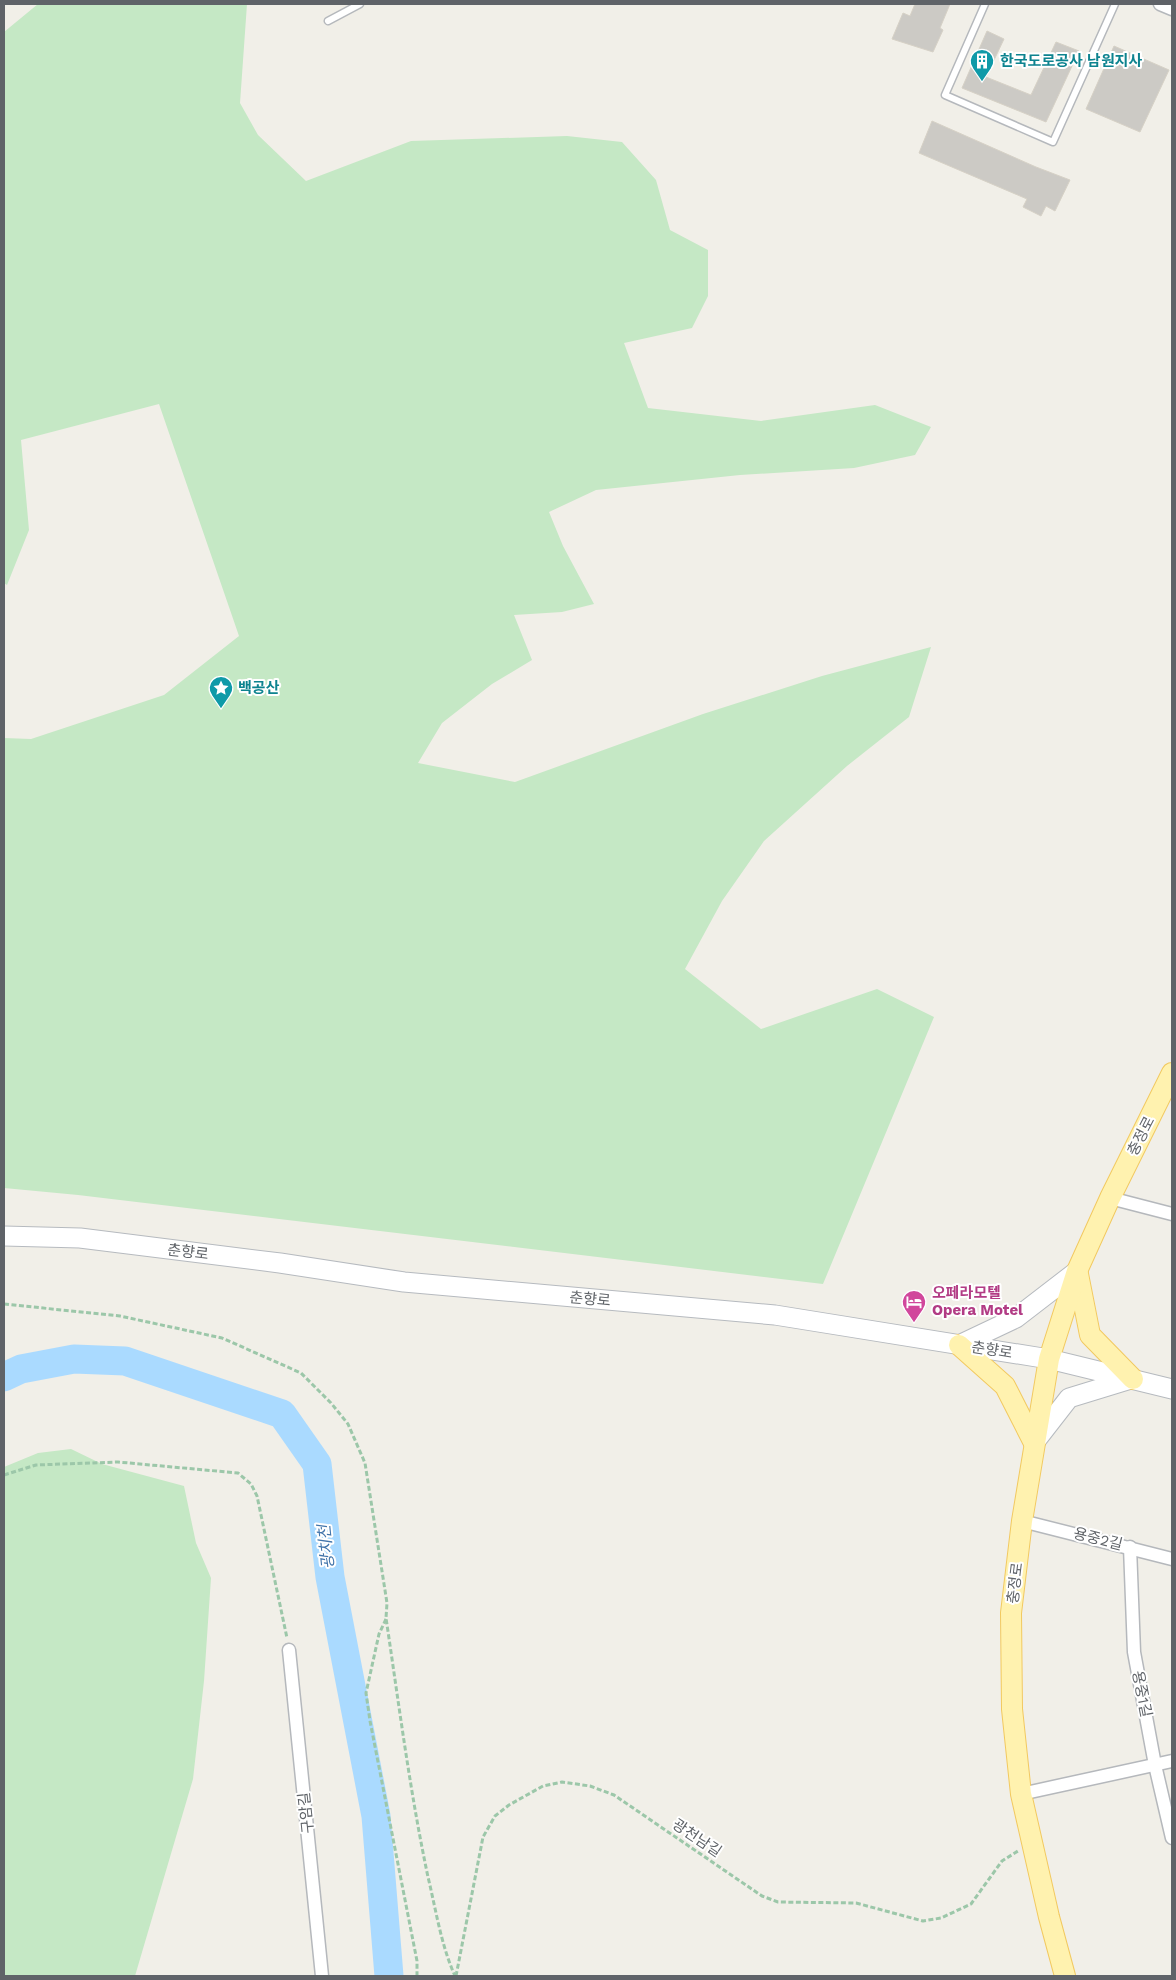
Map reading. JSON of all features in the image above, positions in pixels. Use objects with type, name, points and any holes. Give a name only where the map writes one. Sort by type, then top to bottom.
[{"type":"main road","name":"충정로","points":[[1065,1976],[1031,1843],[1021,1794],[1012,1709],[1011,1613],[1022,1521],[1049,1359],[1077,1272],[1110,1198],[1172,1073]]},
{"type":"main road","points":[[1077,1272],[1090,1335],[1133,1378]]},
{"type":"main road","points":[[960,1345],[1005,1386],[1034,1443]]},
{"type":"street","points":[[1160,4],[1172,9]]},
{"type":"street","points":[[1110,1198],[1172,1214]]},
{"type":"street","name":"춘향로","points":[[4,1236],[80,1238],[280,1263],[404,1282],[775,1315],[1049,1359],[1172,1389]]},
{"type":"street","points":[[960,1345],[1016,1318],[1077,1272]]},
{"type":"street","points":[[1034,1443],[1069,1398],[1133,1378]]},
{"type":"street","name":"용중2길","points":[[1022,1521],[1172,1559]]},
{"type":"street","name":"용중1길","points":[[1130,1547],[1134,1652],[1155,1765],[1172,1838]]},
{"type":"street","name":"구암길","points":[[289,1650],[322,1976]]},
{"type":"street","points":[[1021,1794],[1172,1761]]},
{"type":"lane","points":[[328,21],[360,4]]},
{"type":"lane","points":[[985,4],[945,95],[1053,142],[1115,4]]},
{"type":"path","points":[[4,1304],[120,1316],[222,1338],[301,1373],[331,1403],[348,1424],[364,1463],[387,1603],[386,1618],[416,1820],[438,1923],[448,1961],[455,1976]]},
{"type":"path","points":[[4,1475],[36,1465],[118,1462],[238,1473],[251,1484],[257,1496],[289,1650]]},
{"type":"path","points":[[386,1618],[379,1634],[366,1693],[417,1961],[417,1976]]},
{"type":"path","name":"광천남길","points":[[455,1976],[483,1837],[495,1816],[543,1786],[562,1782],[590,1786],[614,1795],[762,1896],[778,1902],[856,1903],[923,1921],[941,1918],[971,1904],[1002,1861],[1031,1843]]},
{"type":"green space","points":[[38,4],[247,4],[240,103],[258,135],[306,181],[411,141],[567,136],[622,142],[656,180],[670,230],[708,250],[708,296],[692,328],[624,343],[648,408],[761,421],[875,405],[931,427],[915,455],[854,468],[740,475],[596,490],[549,512],[563,546],[594,604],[562,612],[514,615],[532,660],[492,684],[442,723],[418,763],[515,782],[703,714],[822,676],[931,647],[909,717],[847,766],[764,841],[722,901],[685,969],[761,1029],[877,989],[934,1017],[823,1284],[78,1195],[4,1188],[4,738],[31,739],[164,695],[239,636],[159,404],[21,440],[29,530],[7,585],[4,583],[4,32]]},
{"type":"green space","points":[[71,1449],[102,1464],[184,1486],[196,1543],[211,1578],[204,1681],[193,1779],[135,1976],[4,1976],[4,1467],[38,1453]]},
{"type":"building","points":[[915,4],[950,4],[940,28],[943,30],[933,52],[892,39],[903,13],[910,16]]},
{"type":"building","name":"한국도로공사 남원지사","points":[[987,31],[1004,39],[986,77],[1031,95],[1056,42],[1079,51],[1046,122],[962,88]]},
{"type":"building","points":[[1114,46],[1169,70],[1140,132],[1086,109]]},
{"type":"building","points":[[932,121],[1070,180],[1055,211],[1046,206],[1041,216],[1023,207],[1027,199],[919,153]]},
{"type":"waterway","name":"광치천","points":[[4,1377],[21,1369],[74,1359],[125,1361],[282,1414],[317,1464],[330,1577],[376,1816],[389,1976]]},
{"type":"place","name":"한국도로공사 남원지사","points":[[982,82]]},
{"type":"place","name":"백공산","points":[[221,709]]},
{"type":"place","name":"오페라모텔 Opera Motel","points":[[914,1323]]}]
